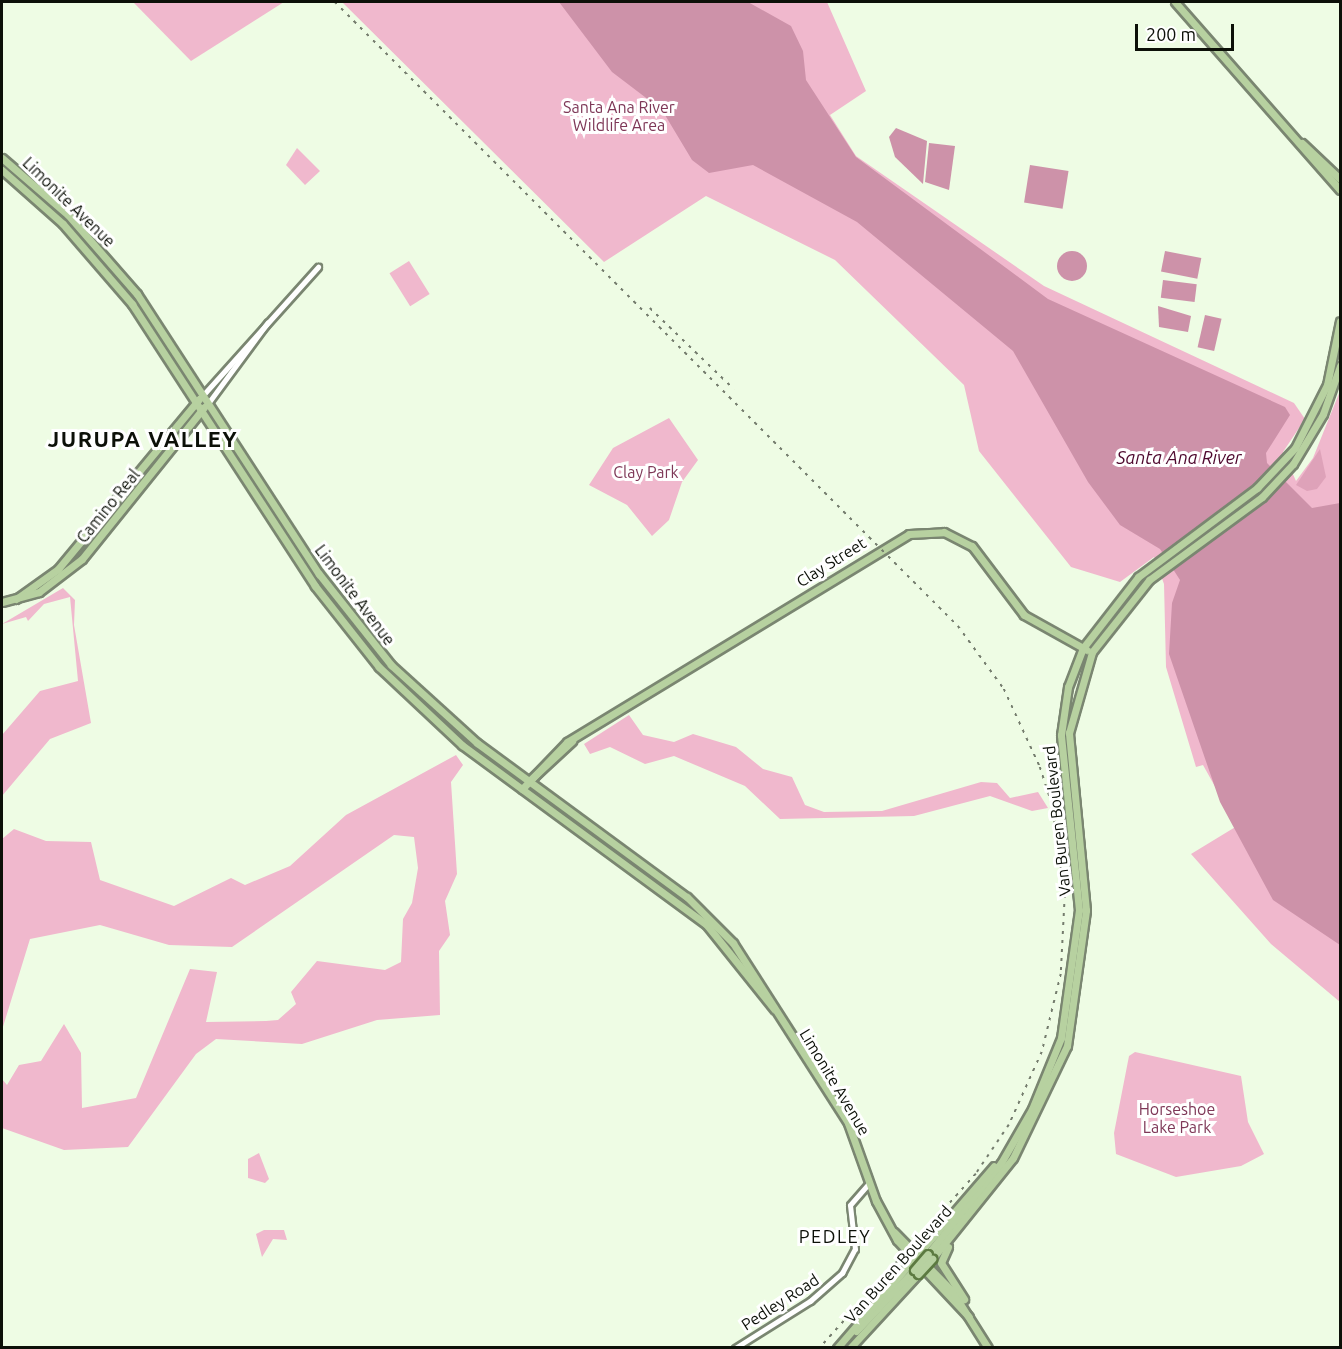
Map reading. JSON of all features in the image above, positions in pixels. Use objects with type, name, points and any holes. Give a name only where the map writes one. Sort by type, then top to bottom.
[{"type":"main road","points":[[1175,2],[1341,189]]},
{"type":"main road","points":[[1302,143],[1340,178]]},
{"type":"main road","name":"Limonite Avenue","points":[[2,158],[103,252],[204,394],[357,625],[434,707],[708,914],[749,963],[851,1130],[869,1183],[894,1233],[968,1314],[988,1347]]},
{"type":"main road","name":"Limonite Avenue","points":[[2,170],[99,262],[197,401],[351,633],[433,719],[522,789],[706,924],[778,1012]]},
{"type":"main road","name":"Van Buren Boulevard","points":[[930,1257],[1012,1146],[1061,1038],[1079,910],[1061,735],[1068,687],[1083,648],[1114,603],[1162,557],[1257,488],[1286,458],[1320,402],[1341,321]]},
{"type":"main road","name":"Van Buren Boulevard","points":[[850,1347],[916,1272],[960,1227],[1017,1151],[1067,1046],[1086,910],[1070,733],[1092,652],[1133,596],[1169,564],[1262,497],[1293,464],[1323,414],[1341,366]]},
{"type":"main road","name":"Camino Real","points":[[16,599],[58,569],[204,394]]},
{"type":"main road","name":"Camino Real","points":[[2,602],[16,599],[58,580],[82,559],[209,402]]},
{"type":"main road","name":"Clay Street","points":[[522,789],[551,754],[890,542],[919,532],[949,534],[972,546],[1024,615],[1092,652]]},
{"type":"main road","points":[[564,819],[602,844],[612,842]]},
{"type":"main road","points":[[1061,1038],[1067,1046]]},
{"type":"main road","points":[[837,1347],[1012,1146]]},
{"type":"main road","points":[[960,1227],[940,1260],[968,1314]]},
{"type":"main road","points":[[905,1300],[916,1272]]},
{"type":"main road","name":"Van Buren Boulevard","points":[[837,1347],[916,1272]]},
{"type":"main road","points":[[869,1328],[898,1305]]},
{"type":"street","name":"Camino Real","points":[[204,394],[318,267]]},
{"type":"street","name":"Camino Real","points":[[209,402],[268,322]]},
{"type":"street","name":"Pedley Road","points":[[735,1347],[810,1302],[842,1273],[855,1249],[850,1205],[869,1183]]},
{"type":"green space","points":[[133,2],[284,2],[191,61]]},
{"type":"green space","name":"Santa Ana River Wildlife Area","points":[[342,2],[827,2],[866,91],[830,115],[856,156],[1044,286],[1294,403],[1305,419],[1283,452],[1296,481],[1313,458],[1340,391],[1340,1002],[1271,944],[1191,854],[1237,826],[1203,765],[1196,767],[1166,667],[1164,584],[1154,557],[1120,582],[1071,567],[979,451],[964,385],[835,260],[706,196],[604,262]]},
{"type":"green space","points":[[297,148],[320,171],[305,185],[286,165]]},
{"type":"green space","points":[[409,261],[430,294],[410,306],[389,273]]},
{"type":"green space","name":"Clay Park","points":[[669,418],[698,460],[682,482],[669,520],[652,536],[627,505],[589,485],[613,448]]},
{"type":"green space","points":[[63,588],[75,600],[74,625],[91,723],[50,739],[2,796],[2,735],[40,691],[78,681],[70,597],[44,604],[28,621],[26,617],[2,624]]},
{"type":"green space","points":[[629,715],[643,735],[674,742],[693,734],[736,747],[763,769],[792,777],[805,805],[824,812],[882,811],[981,782],[997,783],[1010,798],[1038,792],[1048,808],[1032,811],[990,796],[914,816],[780,819],[745,786],[674,756],[645,764],[610,747],[590,754],[584,744]]},
{"type":"green space","points":[[456,755],[463,765],[451,782],[457,874],[445,901],[450,935],[439,951],[440,1015],[377,1020],[302,1044],[216,1039],[196,1054],[128,1147],[64,1150],[2,1128],[2,1079],[7,1085],[19,1065],[41,1061],[64,1024],[81,1053],[82,1108],[136,1098],[190,969],[217,972],[206,1022],[266,1021],[278,1020],[296,1004],[291,992],[317,961],[385,970],[401,962],[403,919],[412,903],[418,868],[414,837],[394,835],[232,947],[169,945],[100,925],[30,939],[2,1030],[2,839],[14,829],[46,841],[91,842],[100,880],[174,906],[231,878],[245,885],[290,866],[346,815]]},
{"type":"green space","name":"Horseshoe Lake Park","points":[[1135,1052],[1241,1076],[1248,1122],[1264,1154],[1241,1166],[1176,1177],[1116,1154],[1114,1133],[1129,1056]]},
{"type":"green space","points":[[259,1153],[269,1179],[265,1183],[248,1178],[248,1159]]},
{"type":"green space","points":[[264,1230],[284,1230],[287,1240],[273,1239],[262,1257],[256,1234]]},
{"type":"shaded area","points":[[1320,449],[1326,477],[1317,489],[1307,491],[1296,485]]},
{"type":"water","name":"Santa Ana River","points":[[559,2],[748,2],[791,26],[803,51],[806,80],[856,157],[1048,299],[1285,407],[1290,415],[1266,453],[1267,463],[1312,508],[1340,503],[1340,945],[1273,900],[1220,802],[1169,654],[1172,603],[1180,580],[1160,549],[1120,525],[1088,482],[1013,351],[857,222],[753,165],[709,173],[692,160],[662,110],[612,72]]},
{"type":"water","points":[[896,128],[927,141],[923,184],[895,157],[889,137]]},
{"type":"water","points":[[929,143],[955,146],[949,190],[925,182]]},
{"type":"water","points":[[1030,165],[1069,171],[1063,209],[1024,203]]},
{"type":"water","points":[[1072,251],[1083,255],[1087,266],[1083,277],[1072,281],[1061,277],[1057,266],[1061,255]]},
{"type":"water","points":[[1165,251],[1201,258],[1197,279],[1161,272]]},
{"type":"water","points":[[1163,280],[1197,284],[1195,302],[1161,298]]},
{"type":"water","points":[[1158,306],[1191,316],[1188,332],[1159,327]]},
{"type":"water","points":[[1205,315],[1222,319],[1214,351],[1198,347]]},
{"type":"railway","points":[[335,2],[958,626],[1004,689],[1040,767],[1052,803],[1065,895],[1061,974],[1042,1052],[1009,1125],[976,1174],[820,1348]]},
{"type":"railway","points":[[650,308],[734,389]]},
{"type":"district","name":"JURUPA VALLEY","points":[[143,439]]},
{"type":"district","name":"PEDLEY","points":[[835,1236]]}]
